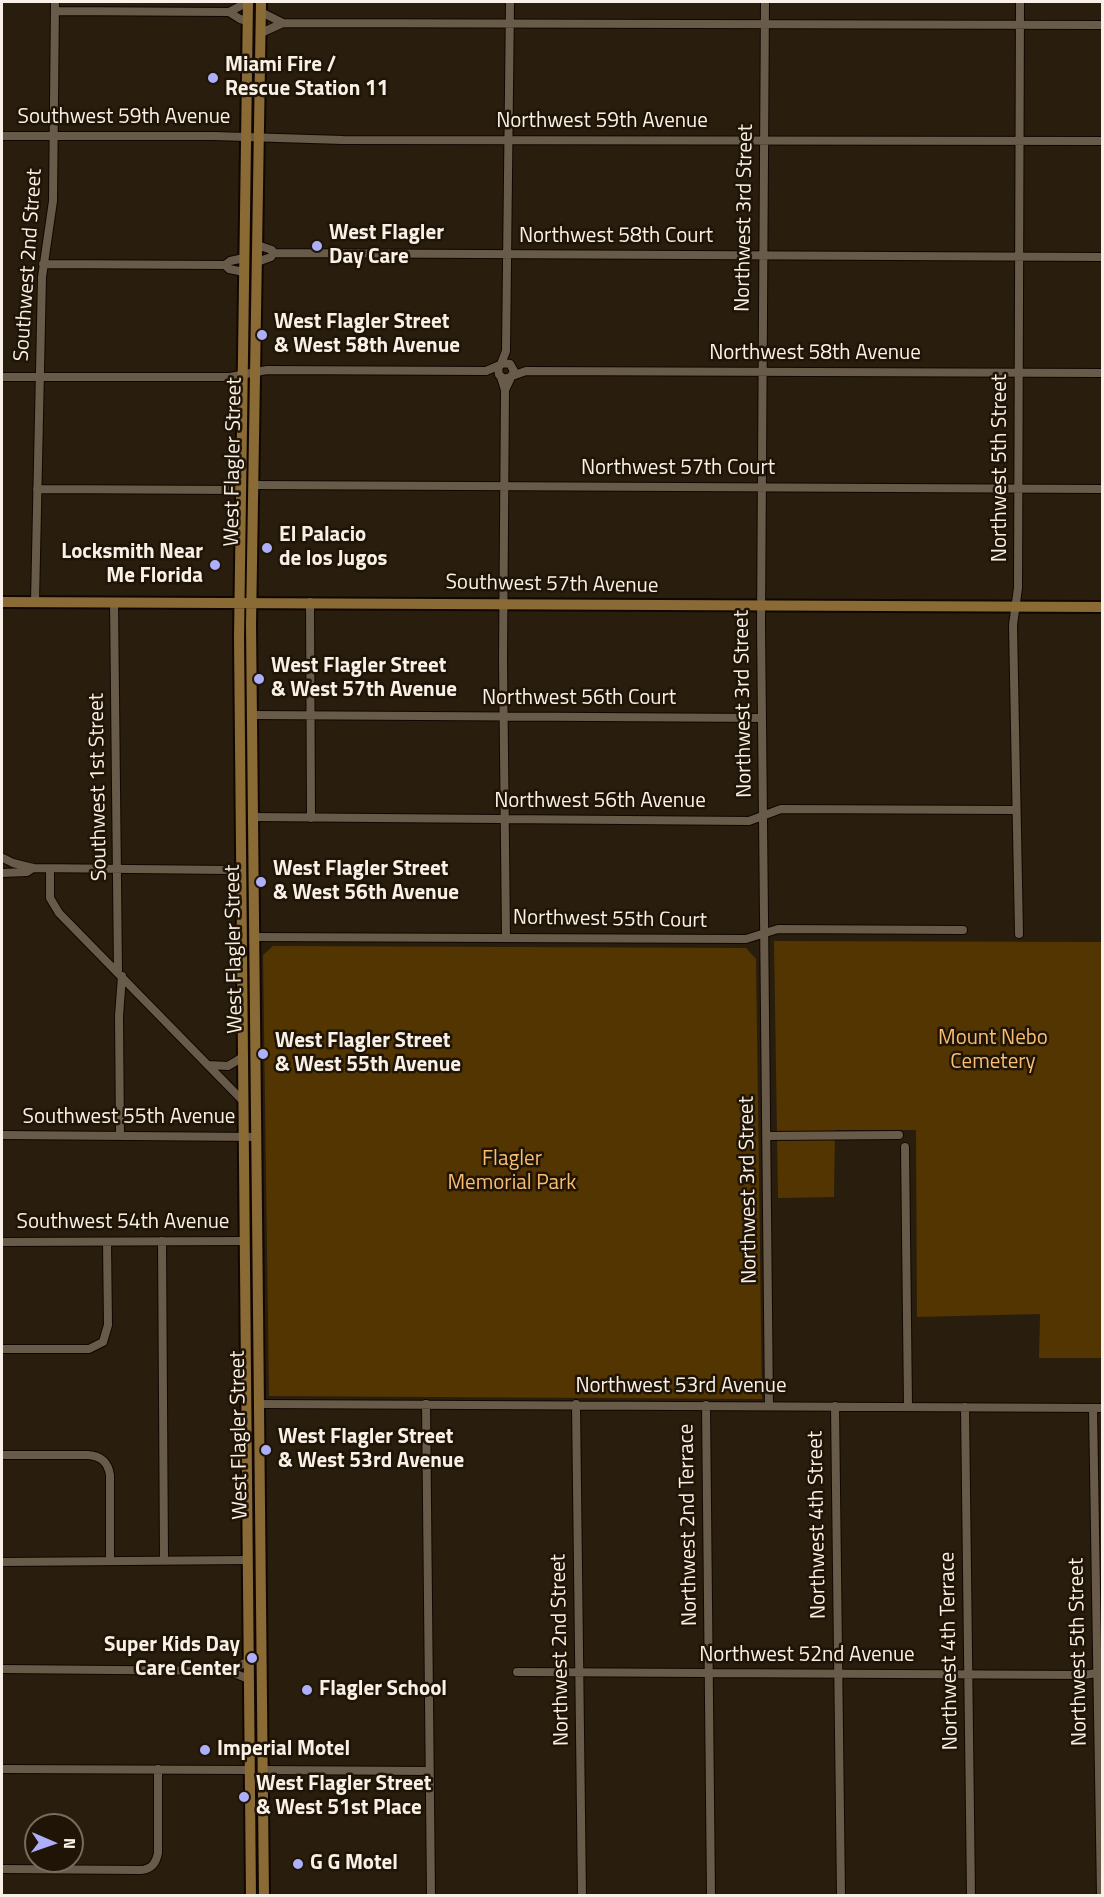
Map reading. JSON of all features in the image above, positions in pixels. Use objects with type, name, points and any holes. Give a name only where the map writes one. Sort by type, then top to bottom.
[{"type":"main road","name":"West Flagler Street","points":[[248,2],[239,602],[251,1896]]},
{"type":"main road","name":"West Flagler Street","points":[[261,7],[252,602],[264,1896]]},
{"type":"main road","name":"Southwest 57th Avenue","points":[[2,602],[1102,607]]},
{"type":"main road","points":[[241,795],[253,818]]},
{"type":"main road","points":[[242,872],[254,894]]},
{"type":"main road","points":[[244,1101],[256,1119]]},
{"type":"main road","points":[[245,1295],[257,1295]]},
{"type":"main road","points":[[246,1375],[259,1404]]},
{"type":"main road","points":[[246,1404],[254,1413],[259,1427]]},
{"type":"main road","points":[[248,1560],[261,1595]]},
{"type":"main road","points":[[250,1743],[263,1770]]},
{"type":"street","name":"Southwest 2nd Street","points":[[35,602],[39,377],[44,264],[53,207],[56,2]]},
{"type":"street","points":[[55,11],[229,12],[248,2]]},
{"type":"street","points":[[505,390],[514,371],[506,351],[510,2]]},
{"type":"street","name":"Northwest 3rd Street","points":[[765,2],[761,606],[769,1406]]},
{"type":"street","name":"Northwest 5th Street","points":[[1019,934],[1013,625],[1018,588],[1020,2]]},
{"type":"street","points":[[261,7],[283,23]]},
{"type":"street","points":[[229,12],[248,21]]},
{"type":"street","points":[[261,33],[283,23],[1102,25]]},
{"type":"street","name":"Southwest 59th Avenue","points":[[2,136],[246,137]]},
{"type":"street","name":"Northwest 59th Avenue","points":[[246,137],[1102,141]]},
{"type":"street","name":"Northwest 58th Court","points":[[257,245],[272,250],[273,254]]},
{"type":"street","name":"Northwest 58th Court","points":[[257,262],[273,254],[1102,257]]},
{"type":"street","points":[[225,266],[230,261],[244,258]]},
{"type":"street","points":[[44,264],[225,266],[244,272]]},
{"type":"street","points":[[506,351],[498,370],[505,390],[503,717],[506,937]]},
{"type":"street","points":[[2,377],[230,377],[267,369],[486,370],[505,362],[511,365]]},
{"type":"street","name":"Northwest 58th Avenue","points":[[511,365],[526,371],[1102,373]]},
{"type":"street","points":[[486,370],[505,379],[511,377]]},
{"type":"street","name":"Northwest 58th Avenue","points":[[511,377],[526,371]]},
{"type":"street","name":"Northwest 57th Court","points":[[253,485],[1102,489]]},
{"type":"street","points":[[37,489],[240,490]]},
{"type":"street","name":"Southwest 1st Street","points":[[114,602],[120,974],[118,1016],[120,1135]]},
{"type":"street","points":[[310,602],[311,818]]},
{"type":"street","name":"Northwest 56th Court","points":[[253,715],[762,718]]},
{"type":"street","name":"Northwest 56th Avenue","points":[[253,818],[749,821],[782,809],[1016,810]]},
{"type":"street","points":[[2,856],[13,863],[33,868],[242,872]]},
{"type":"street","points":[[2,856],[5,864],[2,874],[27,872],[33,868]]},
{"type":"street","points":[[50,869],[50,898],[55,908],[244,1101]]},
{"type":"street","name":"Northwest 55th Court","points":[[255,937],[746,939],[778,929],[963,930]]},
{"type":"street","points":[[207,1065],[228,1066],[243,1057]]},
{"type":"street","name":"Southwest 55th Avenue","points":[[2,1135],[257,1137]]},
{"type":"street","points":[[767,1136],[899,1135]]},
{"type":"street","points":[[906,1147],[909,1406]]},
{"type":"street","points":[[162,1241],[164,1559]]},
{"type":"street","name":"Southwest 54th Avenue","points":[[2,1242],[245,1241]]},
{"type":"street","points":[[2,1349],[89,1349],[103,1342],[108,1324],[107,1242]]},
{"type":"street","name":"Northwest 53rd Avenue","points":[[259,1404],[1102,1408]]},
{"type":"street","points":[[426,1404],[431,1896]]},
{"type":"street","name":"Northwest 2nd Street","points":[[576,1404],[582,1896]]},
{"type":"street","name":"Northwest 2nd Terrace","points":[[706,1405],[711,1896]]},
{"type":"street","name":"Northwest 4th Street","points":[[835,1406],[841,1896]]},
{"type":"street","name":"Northwest 4th Terrace","points":[[965,1407],[970,1896]]},
{"type":"street","name":"Northwest 5th Street","points":[[1093,1408],[1101,1896]]},
{"type":"street","points":[[2,1455],[88,1455],[97,1456],[103,1460],[110,1475],[110,1560]]},
{"type":"street","points":[[2,1562],[248,1560]]},
{"type":"street","points":[[228,1671],[249,1660]]},
{"type":"street","points":[[2,1669],[228,1671],[249,1679]]},
{"type":"street","name":"Northwest 52nd Avenue","points":[[517,1672],[968,1675],[1097,1673]]},
{"type":"street","points":[[2,1769],[250,1770]]},
{"type":"street","points":[[2,1869],[141,1870],[153,1865],[157,1859],[158,1848],[158,1769]]},
{"type":"street","points":[[263,1770],[429,1771]]},
{"type":"green space","name":"Mount Nebo Cemetery","points":[[774,941],[1102,942],[1102,1358],[1039,1358],[1040,1314],[917,1317],[916,1130],[835,1130],[834,1197],[778,1198]]},
{"type":"green space","name":"Flagler Memorial Park","points":[[273,946],[746,948],[756,959],[762,1399],[269,1396],[263,955]]},
{"type":"place","name":"Miami Fire / Rescue Station 11","points":[[213,78]]},
{"type":"place","name":"West Flagler Day Care","points":[[317,246]]},
{"type":"place","name":"West Flagler Street & West 58th Avenue","points":[[262,335]]},
{"type":"place","name":"El Palacio de los Jugos","points":[[267,548]]},
{"type":"place","name":"Locksmith Near Me Florida","points":[[215,565]]},
{"type":"place","name":"West Flagler Street & West 57th Avenue","points":[[259,679]]},
{"type":"place","name":"West Flagler Street & West 56th Avenue","points":[[261,882]]},
{"type":"place","name":"West Flagler Street & West 55th Avenue","points":[[263,1054]]},
{"type":"place","name":"West Flagler Street & West 53rd Avenue","points":[[266,1450]]},
{"type":"place","name":"Super Kids Day Care Center","points":[[252,1658]]},
{"type":"place","name":"Flagler School","points":[[307,1690]]},
{"type":"place","name":"Imperial Motel","points":[[205,1750]]},
{"type":"place","name":"West Flagler Street & West 51st Place","points":[[244,1797]]},
{"type":"place","name":"G G Motel","points":[[298,1864]]}]
